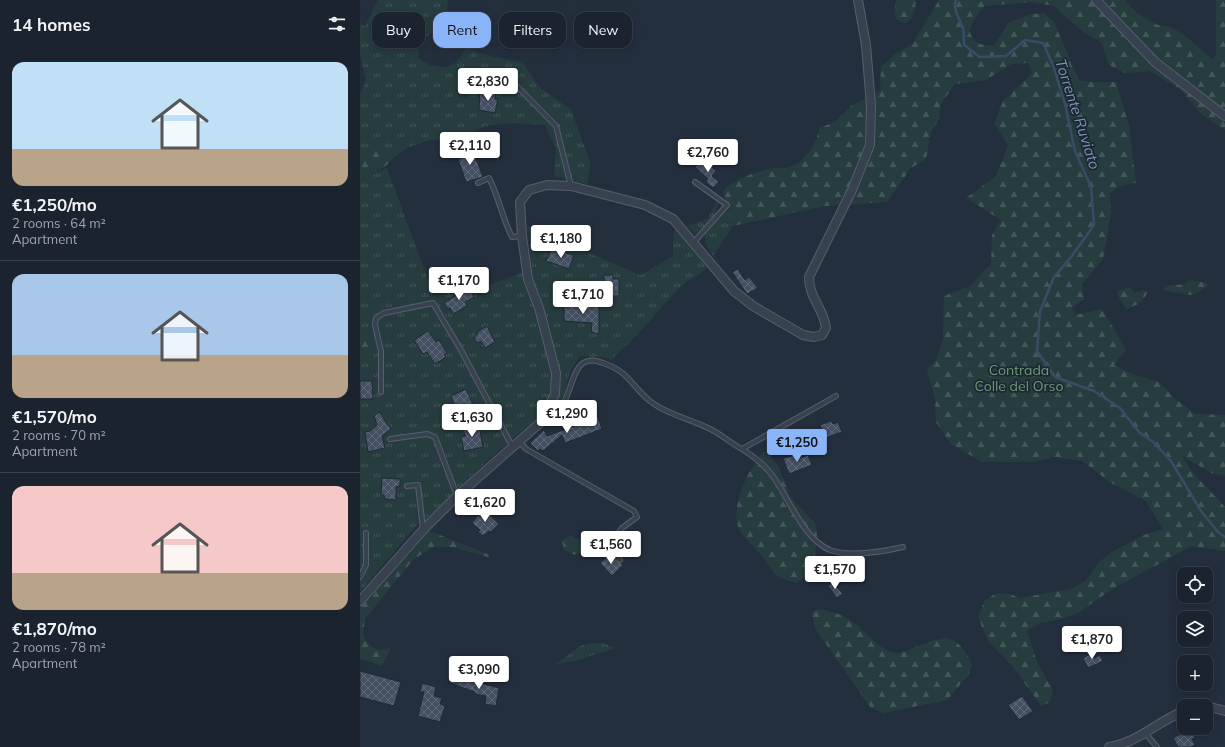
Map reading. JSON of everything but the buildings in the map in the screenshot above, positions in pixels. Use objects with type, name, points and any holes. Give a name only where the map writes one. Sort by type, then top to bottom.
[{"type":"street","points":[[360,601],[423,530],[456,496],[541,422],[555,394],[556,372],[539,308],[528,278],[522,236],[520,202],[529,190],[547,185],[571,186],[645,205],[673,219],[734,291],[753,306],[803,336],[814,337],[822,335],[826,328],[825,319],[809,288],[809,277],[852,190],[870,144],[871,105],[866,45],[858,0]]},
{"type":"street","points":[[1096,0],[1155,62],[1225,116]]},
{"type":"street","points":[[1213,708],[1225,711]]},
{"type":"street","points":[[1109,747],[1116,746],[1146,734],[1177,715]]},
{"type":"lane","points":[[499,78],[508,77],[556,126],[571,186]]},
{"type":"lane","points":[[478,183],[489,178],[494,187],[505,222],[512,237],[522,236]]},
{"type":"lane","points":[[694,242],[726,205],[695,182]]},
{"type":"lane","points":[[381,392],[382,351],[375,325],[376,318],[384,313],[433,303],[462,352],[512,446]]},
{"type":"lane","points":[[541,422],[545,422],[555,415],[565,402],[576,370],[582,363],[594,360],[624,372],[650,401],[710,428],[758,459],[772,474],[803,525],[822,545],[831,550],[858,553],[878,552],[903,547]]},
{"type":"lane","points":[[742,449],[836,396]]},
{"type":"lane","points":[[390,439],[427,434],[435,437],[456,496]]},
{"type":"lane","points":[[519,440],[526,449],[634,511],[637,517],[622,528],[607,548],[620,560]]},
{"type":"lane","points":[[407,486],[418,485],[423,530]]},
{"type":"lane","points":[[360,577],[366,565],[366,533]]},
{"type":"lane","points":[[1146,734],[1157,747]]},
{"type":"green space","points":[[378,0],[448,0],[447,12],[433,12],[433,33],[425,37],[425,12],[372,12]]},
{"type":"green space","points":[[897,0],[915,0],[914,13],[911,19],[906,23],[899,21],[896,18],[895,7]]},
{"type":"green space","name":"Contrada Colle del Orso","points":[[939,0],[1126,0],[1138,14],[1158,25],[1171,27],[1187,37],[1212,59],[1216,56],[1216,0],[1225,0],[1225,130],[1201,114],[1181,90],[1150,71],[1125,73],[1109,65],[1101,42],[1083,32],[1054,6],[1031,2],[985,6],[979,12],[969,30],[975,41],[978,43],[994,46],[1009,22],[1033,14],[1044,13],[1054,22],[1079,80],[1091,82],[1116,82],[1129,125],[1136,183],[1119,186],[1110,194],[1111,215],[1103,259],[1082,284],[1084,299],[1072,308],[1075,315],[1102,309],[1126,349],[1114,365],[1132,374],[1159,382],[1177,400],[1195,414],[1225,415],[1225,476],[1211,473],[1181,455],[1190,469],[1225,507],[1225,551],[1192,546],[1114,588],[1078,613],[1060,619],[1040,623],[1027,631],[1037,662],[1053,690],[1050,702],[1041,706],[1014,668],[988,641],[978,617],[985,600],[997,593],[1010,594],[1020,598],[1070,589],[1085,581],[1099,562],[1112,552],[1144,535],[1163,529],[1146,501],[1111,483],[1082,461],[1055,457],[1033,462],[982,462],[951,444],[936,422],[935,399],[927,369],[936,360],[943,340],[944,296],[970,286],[991,264],[992,235],[1001,220],[966,198],[996,176],[1008,145],[994,124],[1003,101],[1032,73],[1028,63],[1011,64],[986,80],[955,84],[940,105],[940,117],[931,132],[926,159],[911,168],[887,202],[825,206],[733,226],[723,191],[734,182],[753,174],[773,168],[787,168],[801,161],[813,146],[820,128],[836,121],[852,105],[880,91],[881,67],[894,55],[912,44]]},
{"type":"green space","points":[[372,12],[372,48],[418,48],[419,58],[431,65],[446,67],[451,65],[458,60],[465,50],[470,49],[489,56],[523,63],[538,86],[571,110],[591,164],[587,184],[554,176],[556,148],[545,125],[511,123],[485,126],[455,140],[430,140],[409,147],[393,158],[383,154],[369,156],[360,153],[360,95],[366,81],[360,54],[360,25],[365,26]]},
{"type":"green space","points":[[377,148],[383,154],[393,158],[382,169],[360,181],[360,153],[369,156]]},
{"type":"green space","points":[[387,168],[434,296],[474,270],[489,285],[532,269],[527,226],[640,275],[673,256],[673,232],[679,230],[708,265],[701,273],[687,281],[612,360],[604,357],[580,356],[570,372],[563,398],[552,411],[521,431],[463,483],[430,517],[416,526],[360,592],[360,181],[367,176]]},
{"type":"green space","points":[[718,200],[718,205],[712,220],[696,234],[687,226],[707,219]]},
{"type":"green space","points":[[727,206],[733,226],[713,256],[706,244],[704,233]]},
{"type":"green space","points":[[1189,280],[1207,283],[1207,286],[1196,294],[1190,295],[1163,290],[1167,286],[1185,284]]},
{"type":"green space","points":[[1130,287],[1134,293],[1144,290],[1147,292],[1142,301],[1126,309],[1117,294],[1118,291]]},
{"type":"green space","points":[[363,336],[369,336],[373,340],[373,346],[369,350],[363,350],[360,347],[360,339]]},
{"type":"green space","points":[[763,452],[767,452],[779,468],[791,498],[815,523],[817,534],[814,565],[806,576],[796,583],[778,576],[739,529],[737,511],[742,489],[752,468]]},
{"type":"green space","points":[[427,530],[490,555],[488,557],[452,547],[433,547],[413,560],[365,619],[363,632],[365,640],[374,648],[380,650],[391,648],[382,666],[360,659],[360,604]]},
{"type":"green space","points":[[570,536],[581,540],[584,546],[583,552],[576,555],[564,550],[562,541],[566,537]]},
{"type":"green space","points":[[817,609],[841,615],[850,620],[883,648],[895,653],[899,653],[938,639],[946,638],[953,640],[959,644],[972,664],[969,674],[947,700],[884,713],[871,708],[815,628],[812,613]]},
{"type":"green space","points":[[603,643],[615,648],[575,661],[556,664],[580,646]]},
{"type":"waterway","name":"Torrente Ruviato","points":[[956,0],[955,7],[963,28],[964,45],[980,57],[1006,56],[1025,40],[1043,43],[1053,65],[1065,104],[1075,151],[1091,187],[1094,225],[1072,256],[1054,277],[1040,311],[1037,351],[1055,377],[1094,391],[1120,408],[1139,432],[1153,442],[1171,461],[1201,511],[1218,532],[1225,537]]}]
